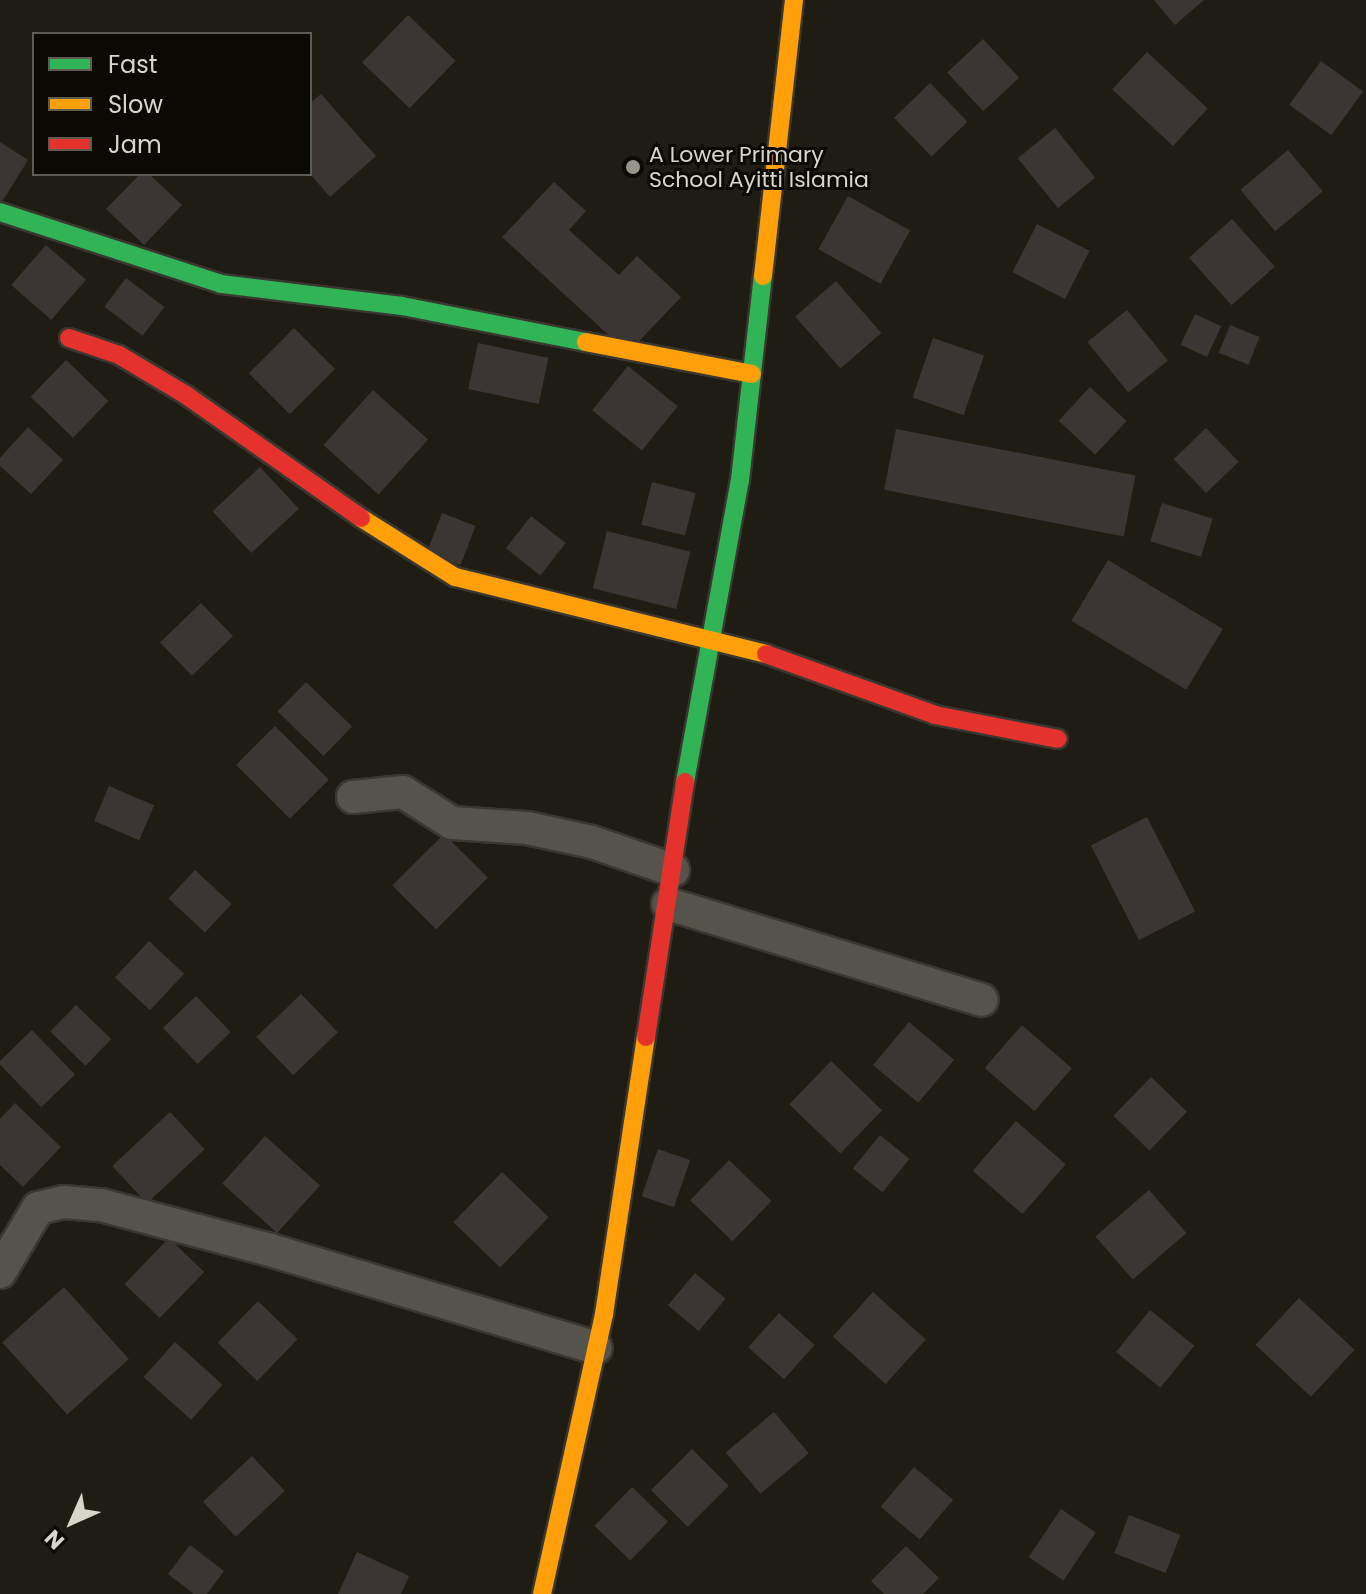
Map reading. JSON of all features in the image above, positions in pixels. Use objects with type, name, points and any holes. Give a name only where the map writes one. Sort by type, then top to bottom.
[{"type":"street","points":[[542,1594],[596,1348],[712,642],[752,374],[794,0]]},
{"type":"street","points":[[0,212],[221,284],[402,306],[752,374]]},
{"type":"street","points":[[69,338],[119,355],[186,395],[413,555],[455,577],[775,656],[935,715],[1058,739]]},
{"type":"street","points":[[353,797],[403,792],[452,823],[527,828],[592,842],[673,870]]},
{"type":"street","points":[[668,904],[982,1000]]},
{"type":"street","points":[[0,1272],[38,1208],[64,1202],[101,1205],[270,1250],[596,1348]]},
{"type":"building","points":[[1154,0],[1204,0],[1175,25]]},
{"type":"building","points":[[408,15],[455,61],[410,108],[362,62]]},
{"type":"building","points":[[983,39],[1019,78],[983,111],[947,72]]},
{"type":"building","points":[[1147,52],[1208,109],[1173,146],[1112,89]]},
{"type":"building","points":[[1321,61],[1363,92],[1331,135],[1289,105]]},
{"type":"building","points":[[930,83],[968,122],[932,157],[894,118]]},
{"type":"building","points":[[321,94],[376,156],[330,197],[312,176],[312,101]]},
{"type":"building","points":[[1055,128],[1095,178],[1058,208],[1018,158]]},
{"type":"building","points":[[0,142],[28,160],[2,202],[0,200]]},
{"type":"building","points":[[1288,150],[1323,191],[1275,231],[1241,190]]},
{"type":"building","points":[[138,176],[151,176],[182,205],[144,245],[106,209]]},
{"type":"building","name":"A Lower Primary School Ayitti Islamia","points":[[554,182],[586,211],[569,230],[619,275],[637,256],[681,297],[628,353],[502,237]]},
{"type":"building","points":[[848,196],[910,230],[881,284],[818,249]]},
{"type":"building","points":[[1232,219],[1275,267],[1232,305],[1189,258]]},
{"type":"building","points":[[1037,224],[1090,251],[1065,299],[1012,272]]},
{"type":"building","points":[[46,245],[86,280],[51,320],[11,285]]},
{"type":"building","points":[[126,278],[164,307],[143,336],[104,307]]},
{"type":"building","points":[[836,281],[881,333],[841,369],[795,316]]},
{"type":"building","points":[[1127,310],[1168,361],[1128,393],[1087,342]]},
{"type":"building","points":[[1195,314],[1221,326],[1207,357],[1181,345]]},
{"type":"building","points":[[1230,325],[1260,337],[1248,365],[1219,353]]},
{"type":"building","points":[[294,328],[335,369],[290,414],[249,373]]},
{"type":"building","points":[[933,338],[984,356],[964,415],[912,398]]},
{"type":"building","points":[[478,343],[548,358],[539,404],[468,389]]},
{"type":"building","points":[[66,360],[108,401],[73,438],[31,397]]},
{"type":"building","points":[[628,366],[678,406],[642,451],[592,410]]},
{"type":"building","points":[[1090,387],[1127,421],[1095,455],[1059,421]]},
{"type":"building","points":[[373,390],[428,440],[378,495],[323,445]]},
{"type":"building","points":[[28,427],[63,460],[31,494],[0,466],[0,458]]},
{"type":"building","points":[[1206,428],[1239,462],[1206,493],[1174,459]]},
{"type":"building","points":[[896,429],[1136,476],[1124,536],[884,490]]},
{"type":"building","points":[[260,467],[299,509],[251,553],[212,511]]},
{"type":"building","points":[[652,482],[696,493],[685,536],[641,525]]},
{"type":"building","points":[[1162,503],[1213,518],[1201,557],[1150,541]]},
{"type":"building","points":[[442,513],[476,526],[461,565],[427,552]]},
{"type":"building","points":[[531,516],[566,543],[540,575],[506,548]]},
{"type":"building","points":[[607,531],[690,552],[676,609],[593,588]]},
{"type":"building","points":[[1108,560],[1223,629],[1186,690],[1071,621]]},
{"type":"building","points":[[201,603],[233,636],[192,676],[160,643]]},
{"type":"building","points":[[306,682],[352,726],[324,756],[278,711]]},
{"type":"building","points":[[275,726],[329,780],[290,819],[236,765]]},
{"type":"building","points":[[109,786],[154,805],[139,840],[94,821]]},
{"type":"building","points":[[1147,817],[1195,911],[1139,940],[1091,846]]},
{"type":"building","points":[[444,834],[488,878],[436,929],[392,886]]},
{"type":"building","points":[[195,870],[232,904],[205,933],[168,899]]},
{"type":"building","points":[[149,941],[184,974],[150,1010],[115,978]]},
{"type":"building","points":[[301,994],[338,1032],[293,1075],[256,1037]]},
{"type":"building","points":[[196,996],[231,1032],[198,1064],[163,1028]]},
{"type":"building","points":[[76,1005],[111,1039],[86,1066],[50,1032]]},
{"type":"building","points":[[909,1022],[954,1060],[918,1103],[873,1065]]},
{"type":"building","points":[[1022,1025],[1072,1068],[1034,1111],[985,1068]]},
{"type":"building","points":[[32,1030],[75,1075],[41,1107],[0,1065],[0,1061]]},
{"type":"building","points":[[831,1061],[882,1110],[840,1153],[789,1104]]},
{"type":"building","points":[[1151,1077],[1187,1112],[1149,1151],[1113,1116]]},
{"type":"building","points":[[15,1103],[61,1147],[23,1187],[0,1165],[0,1119]]},
{"type":"building","points":[[170,1112],[205,1149],[147,1203],[112,1166]]},
{"type":"building","points":[[1016,1121],[1066,1164],[1023,1214],[973,1171]]},
{"type":"building","points":[[880,1135],[910,1159],[882,1192],[853,1168]]},
{"type":"building","points":[[265,1136],[320,1186],[277,1233],[222,1184]]},
{"type":"building","points":[[658,1149],[690,1160],[674,1207],[642,1196]]},
{"type":"building","points":[[729,1160],[771,1201],[733,1241],[690,1200]]},
{"type":"building","points":[[502,1172],[549,1217],[500,1268],[453,1222]]},
{"type":"building","points":[[1149,1190],[1186,1233],[1133,1280],[1095,1237]]},
{"type":"building","points":[[169,1238],[204,1272],[160,1318],[125,1284]]},
{"type":"building","points":[[695,1273],[726,1299],[699,1331],[668,1305]]},
{"type":"building","points":[[64,1287],[129,1359],[67,1415],[2,1343]]},
{"type":"building","points":[[873,1292],[926,1340],[886,1384],[833,1337]]},
{"type":"building","points":[[1299,1298],[1355,1350],[1311,1397],[1255,1345]]},
{"type":"building","points":[[258,1301],[298,1339],[257,1381],[218,1343]]},
{"type":"building","points":[[1150,1310],[1194,1346],[1160,1388],[1116,1352]]},
{"type":"building","points":[[779,1313],[815,1345],[784,1379],[748,1347]]},
{"type":"building","points":[[175,1342],[223,1385],[191,1420],[144,1377]]},
{"type":"building","points":[[774,1412],[809,1453],[760,1494],[726,1452]]},
{"type":"building","points":[[692,1449],[729,1486],[688,1527],[651,1490]]},
{"type":"building","points":[[252,1456],[285,1491],[236,1537],[203,1502]]},
{"type":"building","points":[[914,1467],[953,1500],[920,1540],[881,1507]]},
{"type":"building","points":[[632,1487],[668,1522],[630,1561],[594,1526]]},
{"type":"building","points":[[1061,1509],[1096,1532],[1063,1581],[1029,1557]]},
{"type":"building","points":[[1129,1515],[1180,1535],[1166,1573],[1114,1553]]},
{"type":"building","points":[[190,1545],[224,1571],[207,1594],[194,1594],[168,1574]]},
{"type":"building","points":[[906,1546],[939,1578],[923,1594],[884,1594],[871,1581]]},
{"type":"building","points":[[357,1552],[409,1576],[401,1594],[338,1594]]},
{"type":"traffic: fast","points":[[0,212],[221,284],[402,306],[586,342]]},
{"type":"traffic: fast","points":[[685,782],[740,480],[763,276]]},
{"type":"traffic: slow","points":[[763,276],[794,0]]},
{"type":"traffic: slow","points":[[586,342],[752,374]]},
{"type":"traffic: slow","points":[[361,518],[455,577],[766,654]]},
{"type":"traffic: slow","points":[[542,1594],[604,1314],[646,1037]]},
{"type":"traffic: jam","points":[[69,338],[119,355],[186,395],[361,518]]},
{"type":"traffic: jam","points":[[766,654],[935,715],[1058,739]]},
{"type":"traffic: jam","points":[[646,1037],[685,782]]},
{"type":"place","name":"A Lower Primary School Ayitti Islamia","points":[[633,167]]}]
